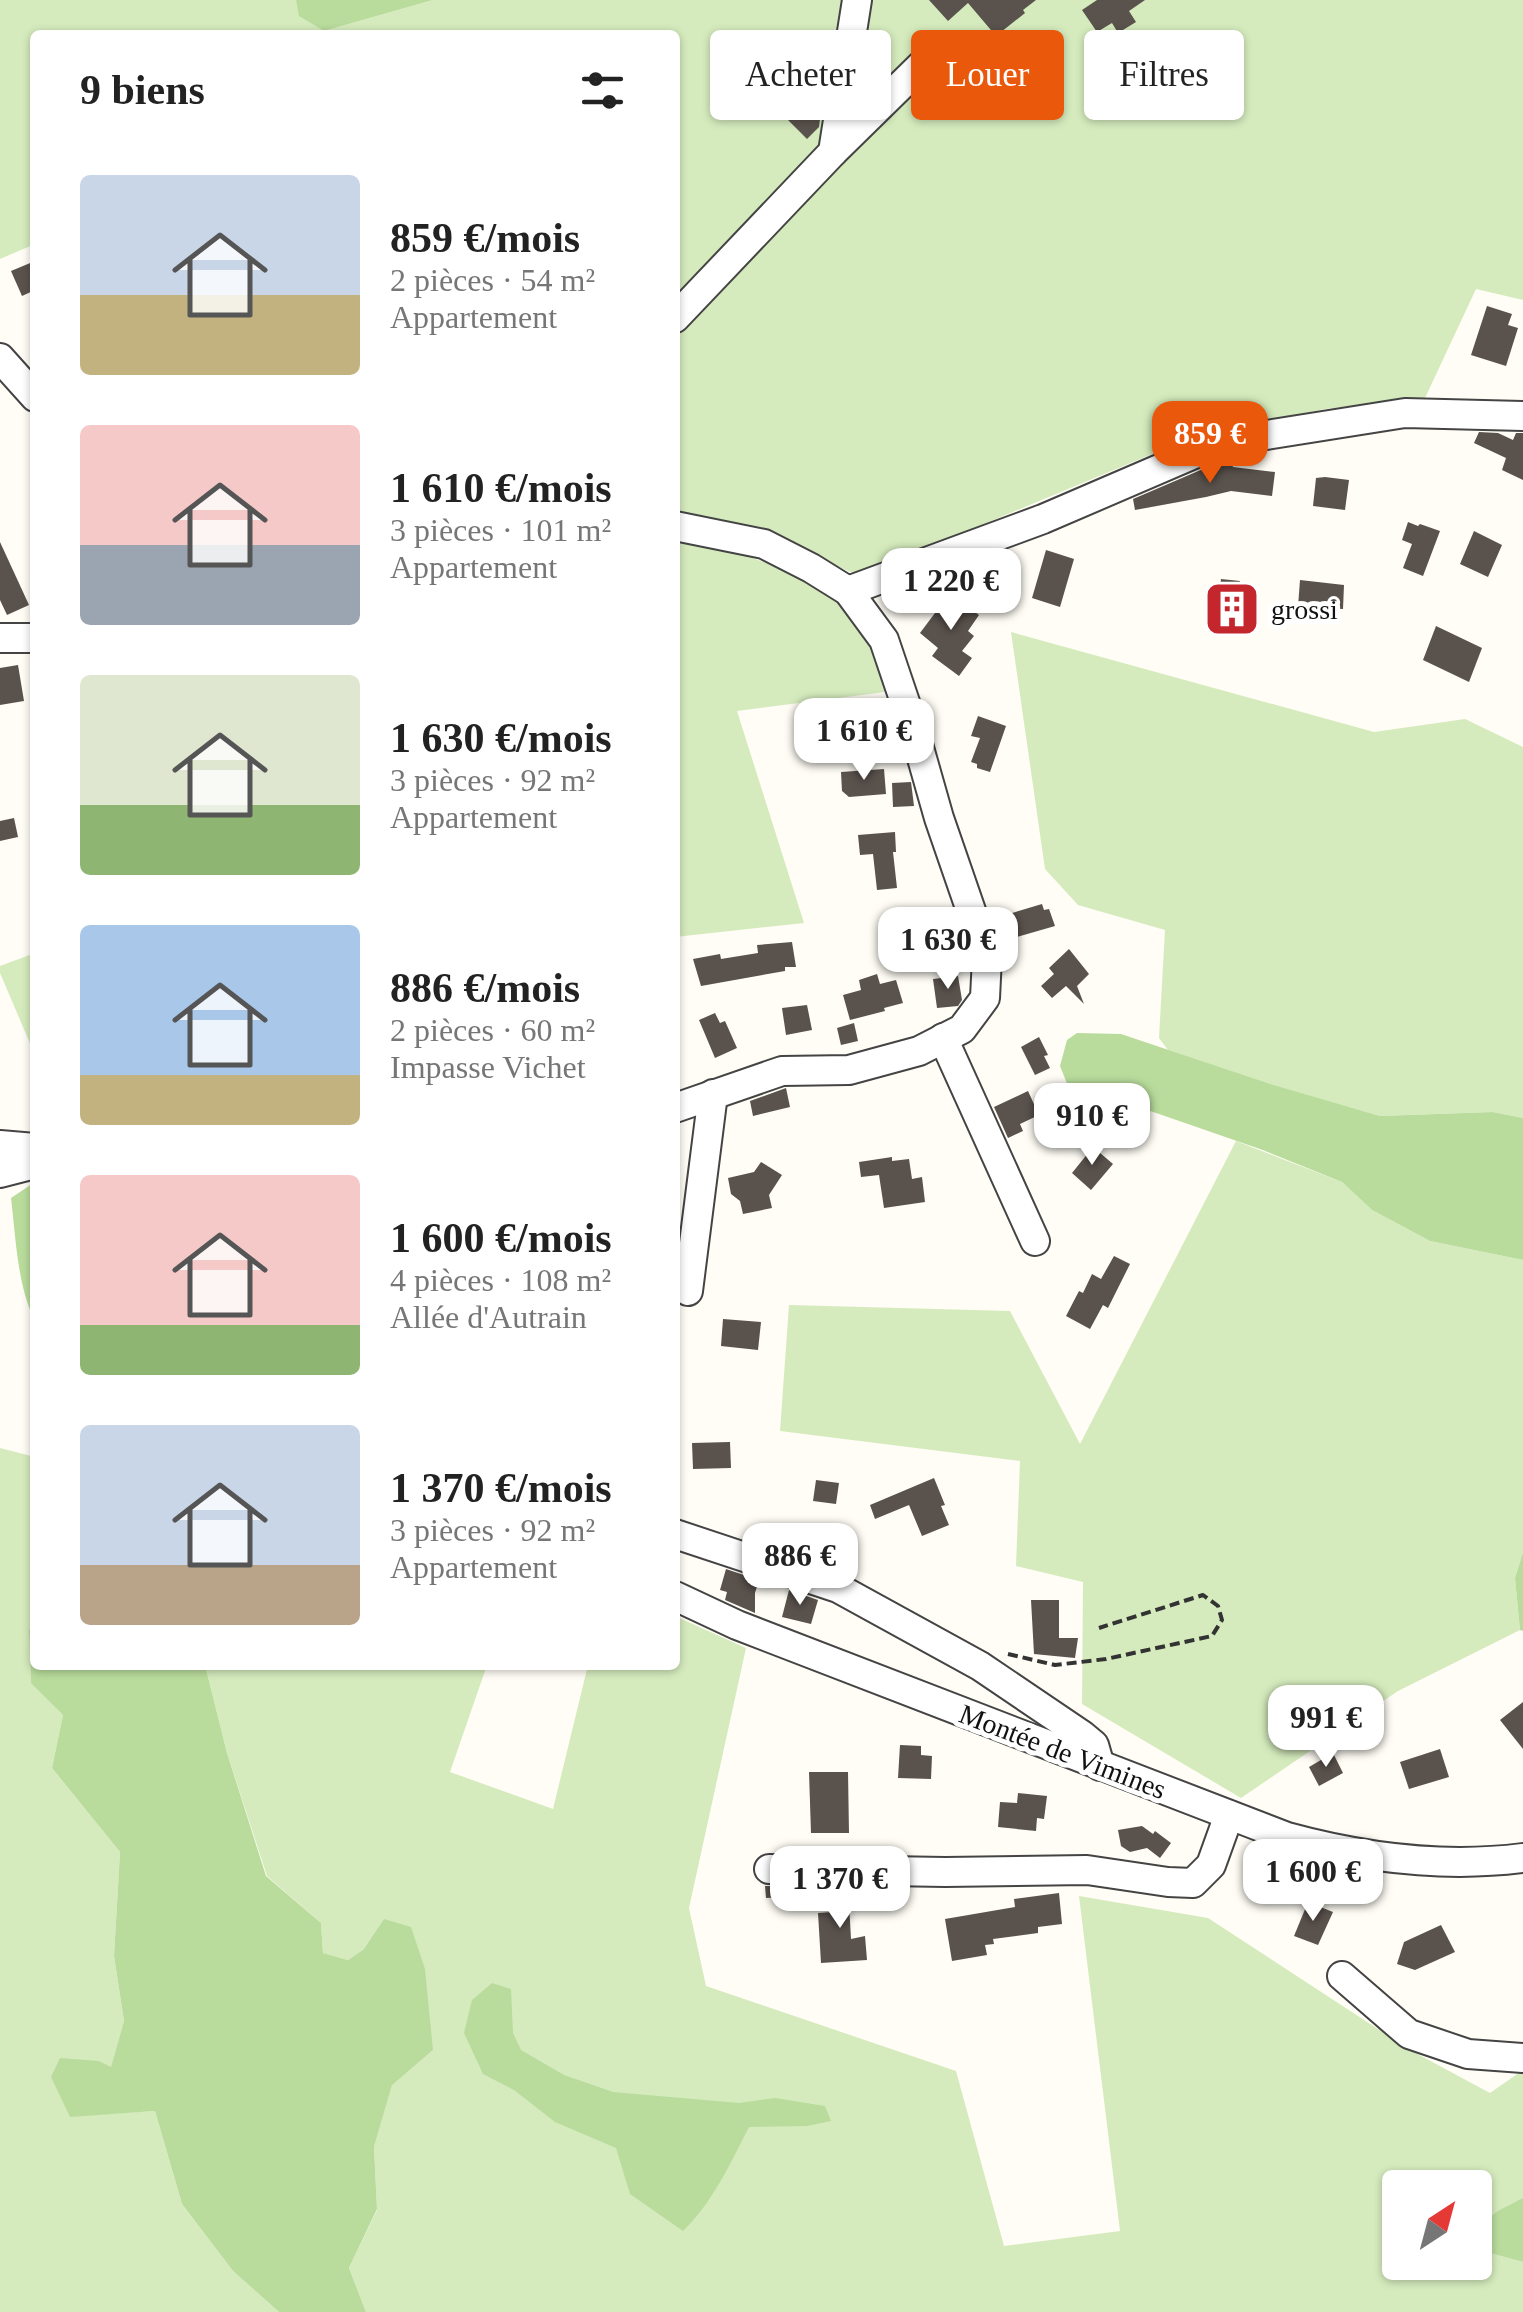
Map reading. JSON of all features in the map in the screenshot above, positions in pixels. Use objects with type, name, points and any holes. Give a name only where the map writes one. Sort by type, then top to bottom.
[{"type":"street","points":[[833,152],[857,0]]},
{"type":"street","points":[[680,313],[911,76]]},
{"type":"street","points":[[0,358],[30,391]]},
{"type":"street","points":[[848,591],[1043,519],[1222,442],[1405,412],[1523,416]]},
{"type":"street","points":[[680,527],[764,544],[811,568],[848,591],[884,640],[987,957],[985,998],[962,1029],[919,1051],[849,1070],[782,1072],[680,1106]]},
{"type":"street","points":[[0,638],[30,638]]},
{"type":"street","points":[[944,1038],[1035,1241]]},
{"type":"street","points":[[688,1290],[714,1094]]},
{"type":"street","points":[[0,1145],[30,1148]]},
{"type":"street","points":[[0,1174],[30,1165]]},
{"type":"street","points":[[680,1536],[838,1588],[988,1671],[1082,1734],[1094,1745],[1100,1766]]},
{"type":"street","name":"Montée de Vimines","points":[[680,1598],[737,1625],[1287,1837],[1373,1856],[1422,1861],[1523,1858]]},
{"type":"street","points":[[769,1868],[1087,1870],[1194,1883],[1210,1866],[1229,1814]]},
{"type":"street","points":[[1342,1976],[1409,2034],[1468,2054],[1523,2058]]},
{"type":"path","points":[[988,1671],[989,1657],[997,1651],[1054,1665],[1106,1658],[1212,1636],[1222,1620],[1218,1606],[1202,1595],[1099,1628]]},
{"type":"green space","points":[[0,0],[296,0],[300,16],[322,30],[30,30],[30,246],[0,259]]},
{"type":"green space","points":[[296,0],[433,0],[328,30],[299,16]]},
{"type":"green space","points":[[433,0],[1523,0],[1523,300],[1476,289],[1425,398],[1325,409],[1193,437],[859,576],[773,536],[680,514],[680,30],[328,30]]},
{"type":"green space","points":[[680,536],[784,570],[834,599],[871,640],[893,691],[737,711],[804,923],[680,936]]},
{"type":"green space","points":[[1011,632],[1374,732],[1465,719],[1523,747],[1523,1118],[1493,1112],[1380,1116],[1267,1084],[1168,1050],[1159,1038],[1165,930],[1078,905],[1045,869]]},
{"type":"green space","points":[[30,955],[30,1043],[0,973],[0,966]]},
{"type":"green space","points":[[1077,1033],[1121,1034],[1380,1116],[1493,1112],[1523,1118],[1523,1260],[1430,1241],[1372,1210],[1342,1182],[1260,1149],[1068,1086],[1060,1066],[1067,1040]]},
{"type":"green space","points":[[1236,1141],[1342,1182],[1372,1210],[1430,1241],[1523,1260],[1523,1552],[1515,1578],[1520,1630],[1398,1691],[1241,1798],[1082,1704],[1083,1582],[1016,1566],[1020,1461],[780,1431],[789,1305],[1010,1311],[1080,1444]]},
{"type":"green space","points":[[30,1185],[30,1309],[21,1277],[11,1198]]},
{"type":"green space","points":[[0,1448],[30,1456],[30,1670],[31,1682],[63,1715],[52,1768],[120,1852],[114,1956],[124,2021],[111,2068],[99,2061],[70,2116],[155,2111],[182,2204],[233,2271],[279,2312],[0,2312]]},
{"type":"green space","points":[[1523,1552],[1523,1631],[1515,1578]]},
{"type":"green space","points":[[680,1618],[746,1648],[689,1908],[706,1986],[956,2071],[1004,2246],[1120,2231],[1079,1896],[1208,1918],[1410,2050],[1490,2093],[1523,2070],[1523,2200],[1492,2215],[1492,2170],[1382,2170],[1382,2280],[1492,2280],[1492,2254],[1523,2262],[1523,2312],[366,2312],[349,2268],[377,2210],[374,2147],[392,2084],[433,2050],[364,1949],[348,1960],[323,1953],[321,1923],[267,1876],[227,1753],[206,1670],[485,1670],[450,1772],[553,1809],[587,1670],[680,1670]]},
{"type":"green space","points":[[30,1670],[206,1670],[227,1753],[266,1876],[321,1923],[323,1953],[348,1960],[364,1949],[384,1919],[411,1927],[425,1969],[433,2050],[392,2085],[374,2147],[377,2209],[349,2268],[366,2312],[279,2312],[233,2271],[182,2204],[155,2111],[70,2117],[51,2077],[60,2058],[99,2061],[111,2067],[124,2021],[114,1956],[120,1852],[52,1768],[63,1715],[31,1683]]},
{"type":"green space","points":[[492,1983],[511,1989],[513,2033],[521,2050],[564,2075],[613,2092],[739,2103],[775,2098],[825,2106],[831,2121],[807,2126],[749,2127],[712,2195],[683,2231],[630,2194],[616,2148],[555,2122],[514,2090],[483,2074],[464,2033],[472,2000]]},
{"type":"green space","points":[[1523,2198],[1523,2262],[1492,2254],[1492,2216]]},
{"type":"building","points":[[929,0],[1036,0],[1004,30],[991,30],[968,3],[948,21]]},
{"type":"building","points":[[1097,0],[1145,0],[1129,11],[1136,22],[1123,30],[1116,30],[1112,23],[1096,30],[1082,10]]},
{"type":"building","points":[[788,120],[820,120],[819,127],[807,139]]},
{"type":"building","points":[[30,263],[30,292],[22,296],[11,271]]},
{"type":"building","points":[[1487,306],[1512,314],[1508,325],[1518,328],[1506,366],[1471,355]]},
{"type":"building","points":[[1479,432],[1498,433],[1513,440],[1516,433],[1523,433],[1523,480],[1502,470],[1506,458],[1474,443]]},
{"type":"building","points":[[1231,462],[1233,467],[1275,472],[1272,496],[1231,491],[1135,510],[1133,499],[1210,466]]},
{"type":"building","points":[[1316,478],[1349,480],[1345,510],[1313,506]]},
{"type":"building","points":[[1408,522],[1440,531],[1423,576],[1403,568],[1412,544],[1402,540]]},
{"type":"building","points":[[1474,531],[1502,545],[1488,577],[1460,564]]},
{"type":"building","points":[[0,542],[29,605],[7,615],[0,600]]},
{"type":"building","points":[[1046,550],[1074,559],[1060,607],[1032,598]]},
{"type":"building","name":"grossi","points":[[1221,579],[1240,581],[1238,598],[1249,599],[1246,622],[1216,618]]},
{"type":"building","points":[[1300,580],[1344,585],[1343,609],[1298,607]]},
{"type":"building","points":[[950,593],[979,615],[968,631],[974,636],[962,651],[972,658],[959,676],[932,656],[938,648],[920,633]]},
{"type":"building","points":[[1436,626],[1482,648],[1469,682],[1423,660]]},
{"type":"building","points":[[18,665],[24,701],[0,705],[0,668]]},
{"type":"building","points":[[830,714],[857,721],[851,745],[831,741],[826,733]]},
{"type":"building","points":[[978,716],[1006,726],[990,772],[971,762],[980,738],[971,736]]},
{"type":"building","points":[[884,769],[886,794],[849,797],[842,791],[841,772]]},
{"type":"building","points":[[911,782],[914,806],[893,807],[892,783]]},
{"type":"building","points":[[14,818],[18,837],[0,841],[0,821]]},
{"type":"building","points":[[895,832],[897,888],[877,890],[873,854],[860,855],[858,835]]},
{"type":"building","points":[[1042,904],[1044,910],[1049,909],[1055,926],[1000,942],[992,919]]},
{"type":"building","points":[[792,942],[796,967],[701,986],[693,959],[758,953],[757,945]]},
{"type":"building","points":[[1069,949],[1089,974],[1077,986],[1084,1004],[1066,986],[1052,998],[1041,986],[1054,974],[1049,968]]},
{"type":"building","points":[[877,974],[880,984],[896,980],[903,1003],[850,1020],[843,995],[861,990],[859,980]]},
{"type":"building","points":[[958,976],[962,1000],[958,1006],[937,1008],[933,979]]},
{"type":"building","points":[[807,1005],[812,1030],[786,1035],[782,1008]]},
{"type":"building","points":[[715,1013],[720,1023],[725,1021],[737,1048],[715,1058],[699,1020]]},
{"type":"building","points":[[854,1023],[858,1041],[841,1045],[837,1028]]},
{"type":"building","points":[[1039,1037],[1050,1068],[1035,1075],[1021,1047]]},
{"type":"building","points":[[786,1088],[790,1107],[753,1116],[750,1101]]},
{"type":"building","points":[[1028,1091],[1039,1115],[1020,1124],[1023,1131],[1008,1138],[994,1107]]},
{"type":"building","points":[[1093,1147],[1113,1164],[1091,1190],[1072,1173]]},
{"type":"building","points":[[892,1157],[892,1161],[909,1159],[912,1179],[922,1177],[925,1202],[884,1208],[879,1175],[861,1177],[859,1162]]},
{"type":"building","points":[[761,1162],[782,1175],[769,1195],[772,1208],[743,1214],[740,1201],[731,1194],[728,1178],[754,1172]]},
{"type":"building","points":[[1114,1256],[1130,1264],[1108,1308],[1103,1305],[1090,1329],[1066,1316],[1092,1274],[1101,1279]]},
{"type":"building","points":[[723,1319],[761,1322],[758,1350],[721,1346]]},
{"type":"building","points":[[730,1442],[731,1468],[693,1469],[692,1443]]},
{"type":"building","points":[[934,1478],[949,1525],[922,1536],[909,1505],[875,1519],[870,1505]]},
{"type":"building","points":[[816,1480],[839,1483],[836,1504],[813,1501]]},
{"type":"building","points":[[726,1569],[759,1580],[755,1613],[725,1600],[727,1592],[720,1590]]},
{"type":"building","points":[[789,1590],[818,1600],[811,1624],[782,1617]]},
{"type":"building","points":[[1031,1600],[1059,1600],[1059,1638],[1078,1638],[1075,1658],[1034,1654]]},
{"type":"building","points":[[1523,1702],[1523,1749],[1500,1720]]},
{"type":"building","points":[[900,1745],[921,1746],[921,1755],[932,1756],[931,1779],[898,1778]]},
{"type":"building","points":[[1440,1749],[1449,1777],[1409,1789],[1400,1762]]},
{"type":"building","points":[[1333,1753],[1343,1773],[1319,1786],[1309,1767]]},
{"type":"building","points":[[809,1772],[848,1772],[849,1833],[811,1833]]},
{"type":"building","points":[[1018,1793],[1047,1796],[1044,1819],[1037,1818],[1036,1831],[998,1827],[1000,1802],[1017,1803]]},
{"type":"building","points":[[1142,1826],[1171,1843],[1160,1858],[1147,1848],[1130,1852],[1121,1846],[1118,1830]]},
{"type":"building","points":[[765,1886],[815,1887],[815,1895],[766,1898]]},
{"type":"building","points":[[830,1888],[850,1888],[851,1939],[865,1936],[867,1960],[821,1963],[818,1913],[832,1912]]},
{"type":"building","points":[[1059,1893],[1062,1924],[1038,1927],[1038,1933],[993,1939],[994,1944],[985,1945],[987,1955],[952,1961],[945,1919],[1015,1907],[1014,1899]]},
{"type":"building","points":[[1308,1902],[1333,1912],[1318,1945],[1294,1936]]},
{"type":"building","points":[[1441,1925],[1455,1952],[1415,1970],[1397,1964],[1404,1942]]},
{"type":"place","name":"grossi","points":[[1232,609]]}]
